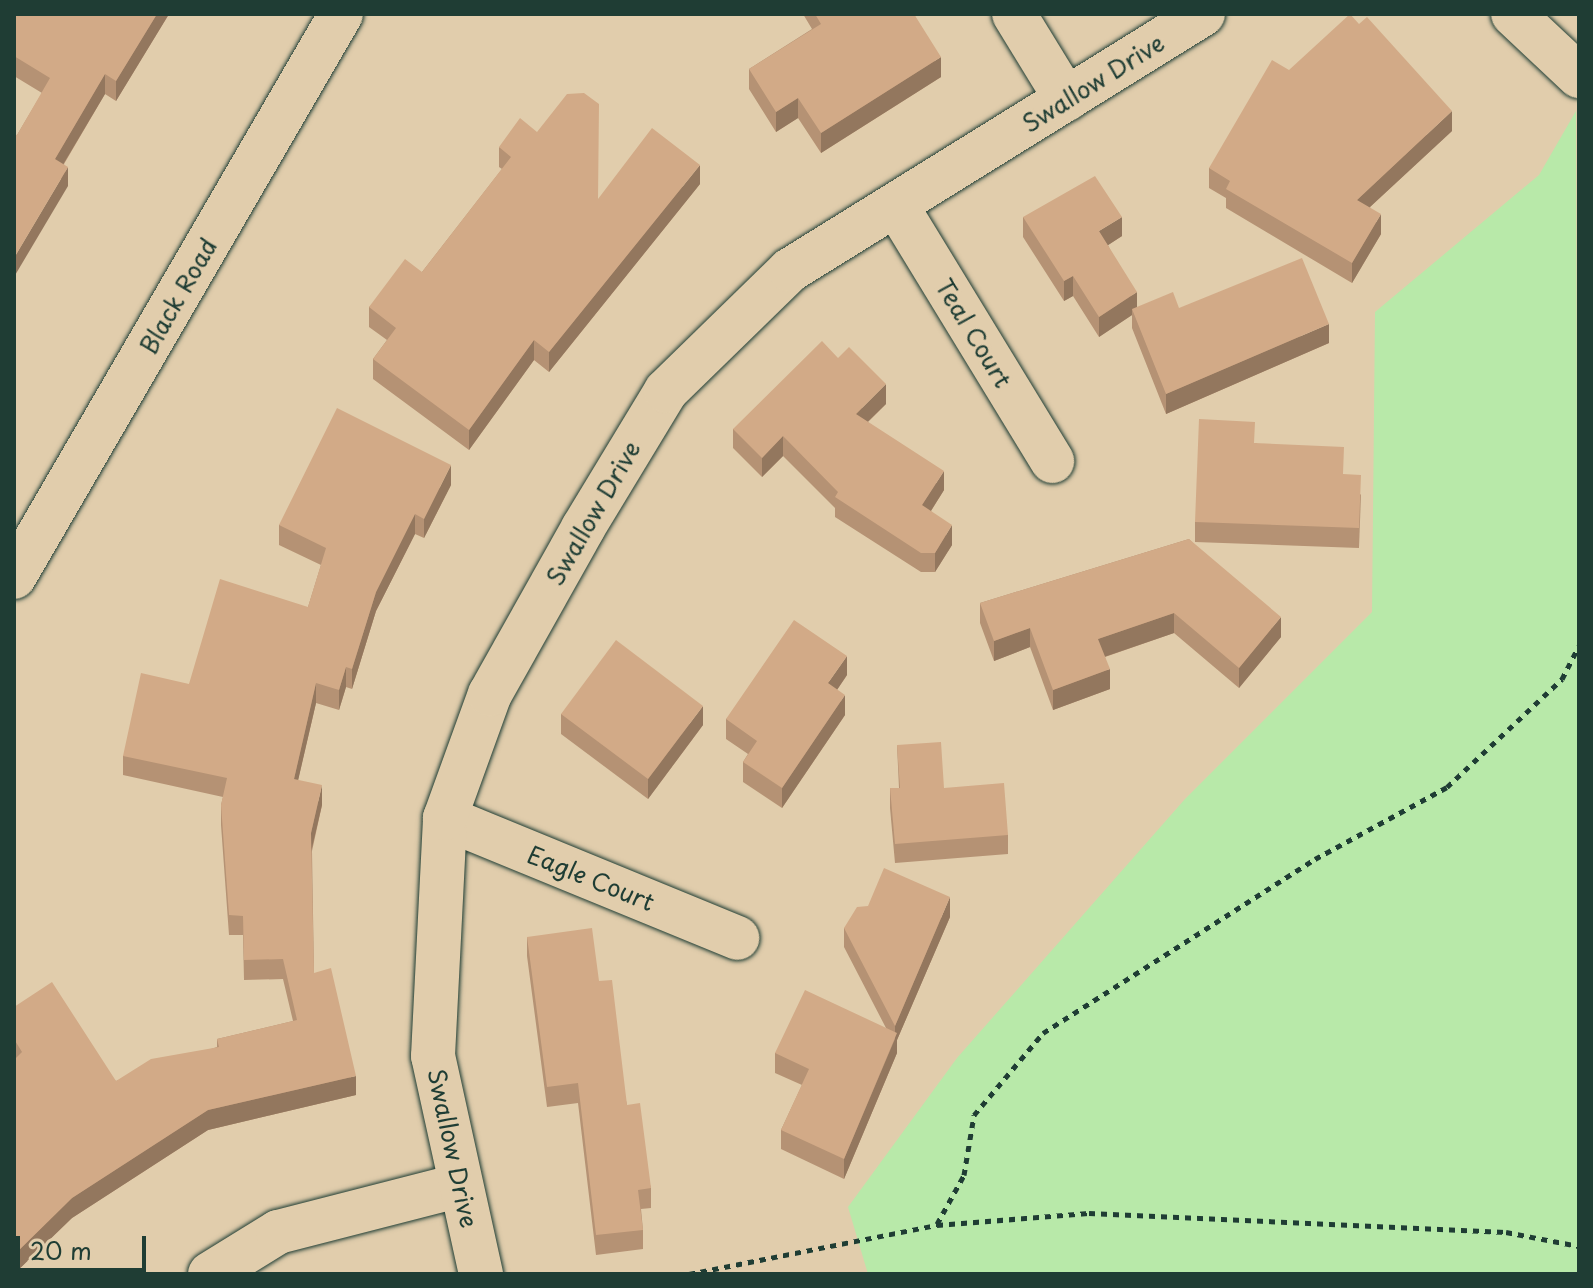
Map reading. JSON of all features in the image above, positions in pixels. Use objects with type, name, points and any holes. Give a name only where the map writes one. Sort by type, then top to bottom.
[{"type":"street","name":"Black Road","points":[[14,577],[341,14]]},
{"type":"street","points":[[1014,14],[1066,99]]},
{"type":"street","name":"Swallow Drive","points":[[481,1274],[457,1186],[433,1056],[445,818],[490,694],[666,391],[790,270],[1203,14]]},
{"type":"street","points":[[1513,14],[1579,76]]},
{"type":"street","name":"Teal Court","points":[[896,205],[1052,461]]},
{"type":"street","name":"Eagle Court","points":[[445,818],[737,938]]},
{"type":"street","points":[[210,1274],[278,1232],[457,1186]]},
{"type":"path","points":[[937,1225],[964,1175],[974,1115],[1043,1033],[1315,859],[1447,787],[1562,679],[1579,646]]},
{"type":"path","points":[[689,1274],[937,1225],[1089,1213],[1506,1232],[1579,1246]]},
{"type":"green space","points":[[1576,111],[1579,1274],[868,1274],[848,1207],[957,1058],[1185,799],[1372,612],[1375,312],[1539,175]]},
{"type":"building","points":[[17,14],[157,14],[116,81],[105,74],[55,159],[68,167],[14,258],[14,134],[17,135],[50,78],[14,56],[14,19]]},
{"type":"building","points":[[815,14],[914,14],[941,57],[821,133],[798,98],[776,112],[749,69],[821,24]]},
{"type":"building","points":[[1350,14],[1359,24],[1367,17],[1452,111],[1357,200],[1381,214],[1352,263],[1226,189],[1230,181],[1209,168],[1272,60],[1289,70]]},
{"type":"building","points":[[584,93],[599,104],[598,199],[652,128],[700,165],[549,352],[534,340],[469,430],[373,359],[396,328],[369,307],[405,259],[422,272],[511,157],[499,147],[520,118],[537,132],[567,94]]},
{"type":"building","points":[[1095,176],[1122,217],[1099,231],[1137,292],[1099,317],[1073,276],[1064,281],[1023,217]]},
{"type":"building","points":[[1302,258],[1329,324],[1166,394],[1132,309],[1173,292],[1179,308]]},
{"type":"building","points":[[822,341],[838,358],[849,347],[886,384],[856,414],[944,471],[922,505],[952,525],[935,553],[921,553],[835,497],[838,492],[783,436],[762,458],[733,429]]},
{"type":"building","points":[[337,408],[451,465],[424,519],[415,514],[376,592],[352,669],[346,667],[339,690],[316,683],[294,779],[322,785],[311,833],[314,973],[331,968],[356,1076],[208,1110],[72,1198],[14,1255],[14,1060],[22,1052],[14,1039],[14,1007],[52,982],[116,1081],[151,1059],[219,1047],[217,1039],[297,1020],[283,959],[244,960],[243,916],[229,915],[221,805],[227,778],[123,756],[141,673],[189,684],[220,579],[308,607],[326,548],[279,525]]},
{"type":"building","points":[[1199,419],[1255,422],[1254,443],[1344,447],[1343,474],[1361,475],[1359,528],[1195,522]]},
{"type":"building","points":[[1189,539],[1281,617],[1239,668],[1174,613],[1098,639],[1110,669],[1053,690],[1030,628],[994,641],[980,603]]},
{"type":"building","points":[[794,620],[847,656],[828,683],[845,695],[782,788],[743,762],[757,741],[726,719]]},
{"type":"building","points":[[616,640],[703,706],[648,779],[561,714]]},
{"type":"building","points":[[941,742],[944,788],[1004,783],[1008,835],[895,844],[890,788],[900,788],[897,745]]},
{"type":"building","points":[[884,868],[950,897],[895,1026],[844,928],[857,907],[868,906]]},
{"type":"building","points":[[592,928],[599,981],[612,980],[627,1105],[640,1103],[651,1188],[638,1190],[643,1230],[596,1235],[578,1083],[547,1087],[527,937]]},
{"type":"building","points":[[805,990],[897,1033],[844,1159],[781,1130],[809,1069],[775,1053]]}]
